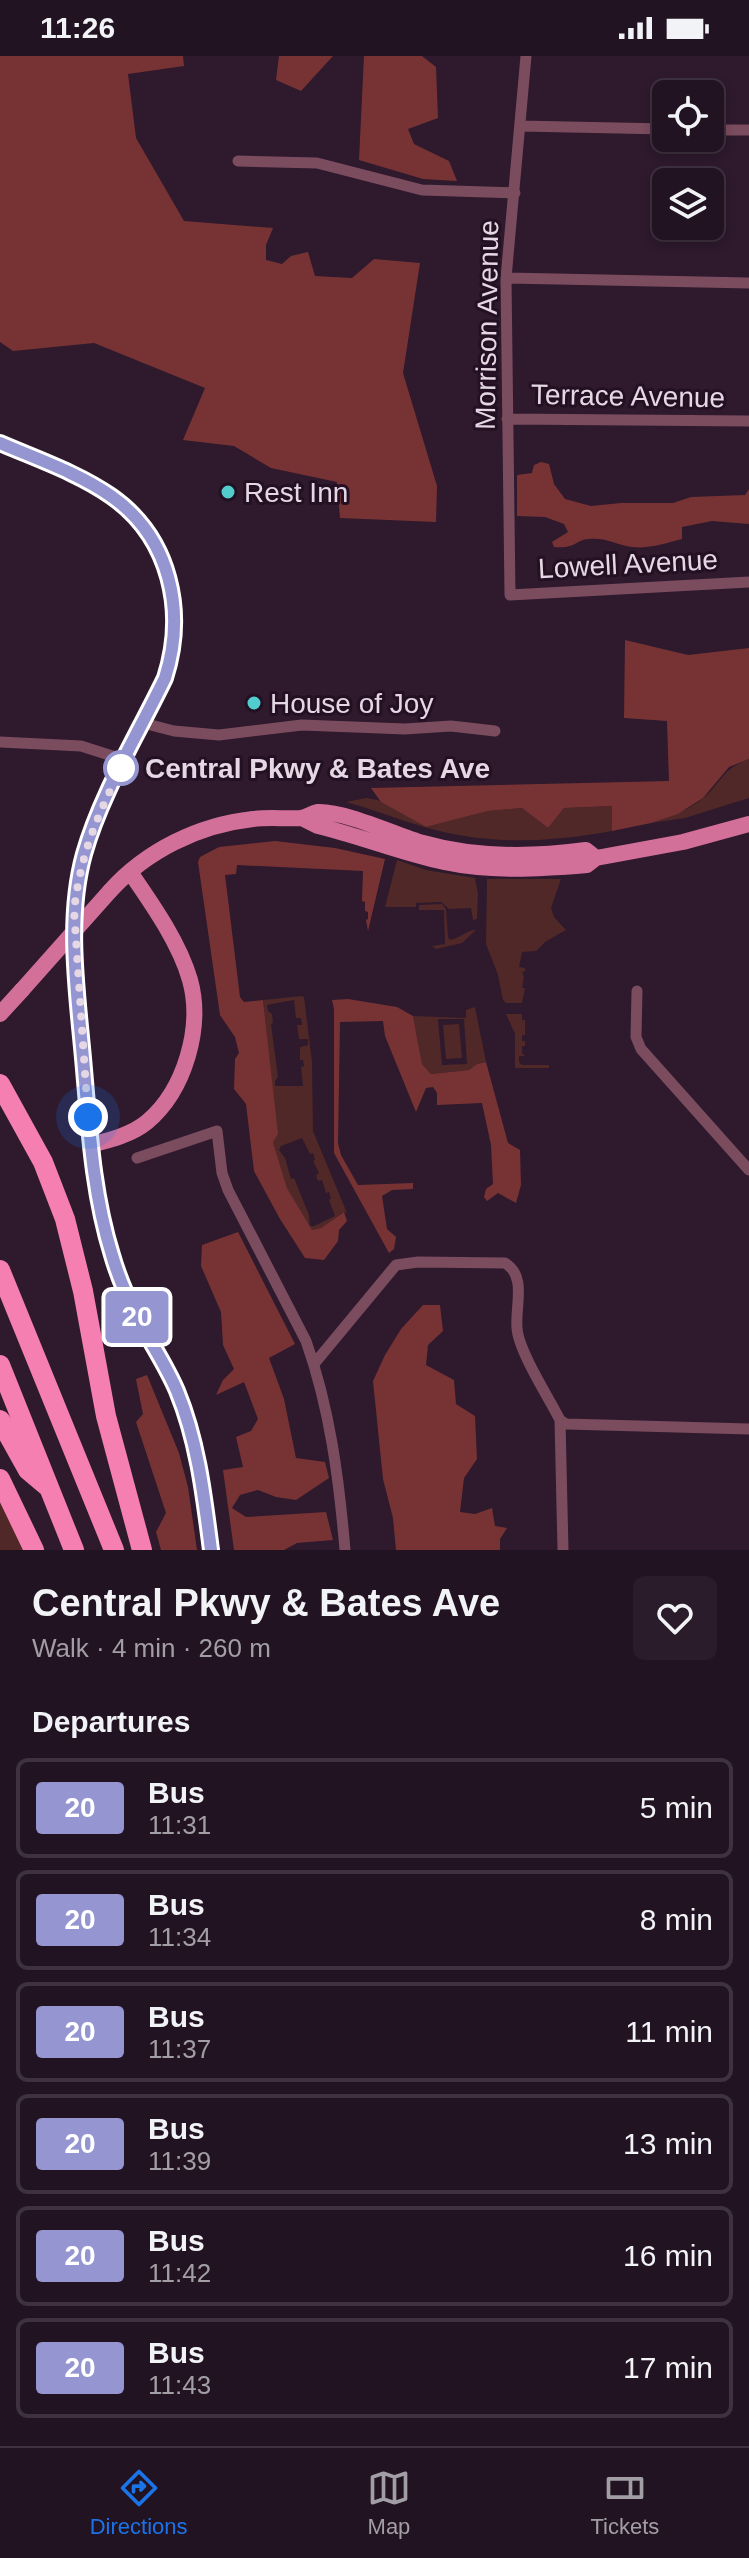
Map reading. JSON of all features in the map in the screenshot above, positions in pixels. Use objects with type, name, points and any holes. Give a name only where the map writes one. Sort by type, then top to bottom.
[{"type":"highway","points":[[0,1084],[22,1121],[55,1190],[83,1291],[114,1453],[142,1550]]},
{"type":"highway","points":[[0,1270],[114,1550]]},
{"type":"highway","points":[[0,1365],[74,1550]]},
{"type":"highway","points":[[0,1420],[28,1470],[47,1486]]},
{"type":"highway","points":[[0,1479],[34,1550]]},
{"type":"main road","points":[[0,443],[74,476],[112,497],[138,521],[160,554],[175,604],[174,644],[165,678],[90,835],[74,910],[90,1145],[98,1200],[112,1255],[129,1299],[164,1363],[187,1417],[200,1468],[211,1550]]},
{"type":"main road","points":[[0,1014],[130,872],[155,853],[207,828],[250,819],[302,818],[317,812],[342,816],[422,843],[483,853],[538,855],[586,850],[596,858],[683,842],[749,824]]},
{"type":"main road","points":[[90,1145],[114,1139],[147,1122],[173,1090],[188,1057],[191,1041],[194,1007],[187,971],[149,899],[130,872]]},
{"type":"street","name":"Morrison Avenue","points":[[510,595],[506,278],[526,56]]},
{"type":"street","points":[[520,126],[652,129]]},
{"type":"street","points":[[724,130],[749,130]]},
{"type":"street","points":[[238,161],[317,163],[422,190],[515,193]]},
{"type":"street","points":[[506,278],[749,283]]},
{"type":"street","name":"Terrace Avenue","points":[[507,419],[749,421]]},
{"type":"street","name":"Lowell Avenue","points":[[510,595],[749,582]]},
{"type":"street","points":[[143,723],[174,731],[219,735],[302,725],[405,729],[451,726],[495,731]]},
{"type":"street","points":[[0,742],[81,746],[125,760]]},
{"type":"street","points":[[637,991],[636,1037],[641,1049],[749,1170]]},
{"type":"street","points":[[137,1158],[217,1131],[222,1173],[228,1190],[306,1341],[314,1364],[339,1479],[345,1550]]},
{"type":"street","points":[[314,1364],[396,1265],[418,1262],[505,1263],[514,1269],[519,1339],[560,1420],[563,1550]]},
{"type":"street","points":[[560,1420],[572,1425],[749,1429]]},
{"type":"shaded area","points":[[0,56],[183,56],[184,66],[128,74],[136,138],[184,221],[273,228],[266,245],[266,260],[282,264],[291,256],[308,252],[315,276],[352,278],[374,259],[420,263],[403,373],[437,486],[436,522],[340,518],[337,482],[271,468],[234,446],[183,440],[205,388],[94,343],[13,351],[0,342]]},
{"type":"shaded area","points":[[279,56],[333,56],[301,91],[276,80]]},
{"type":"shaded area","points":[[364,56],[422,56],[436,67],[438,118],[408,129],[414,144],[449,161],[457,181],[423,179],[359,160]]},
{"type":"shaded area","points":[[541,462],[549,464],[554,484],[565,499],[591,506],[673,503],[691,497],[745,495],[749,489],[749,524],[712,521],[682,527],[682,539],[651,546],[632,547],[595,539],[567,547],[554,547],[552,542],[568,532],[564,524],[545,517],[517,516],[517,475],[532,473],[534,465]]},
{"type":"shaded area","points":[[625,640],[688,655],[749,648],[749,759],[729,767],[703,798],[678,814],[612,831],[612,806],[564,808],[548,828],[522,808],[488,811],[426,827],[381,802],[371,788],[669,781],[667,721],[624,718]]},
{"type":"shaded area","points":[[749,759],[749,798],[685,818],[651,823],[696,803],[726,772]]},
{"type":"shaded area","points":[[366,798],[378,800],[426,827],[488,811],[522,808],[548,828],[564,808],[612,806],[612,831],[538,840],[464,836],[419,826],[346,802]]},
{"type":"shaded area","points":[[275,841],[335,848],[385,859],[368,931],[368,912],[362,901],[363,871],[237,865],[236,874],[225,875],[240,997],[244,1002],[263,1000],[278,1134],[273,1142],[287,1188],[312,1230],[321,1228],[344,1212],[347,1221],[339,1230],[338,1241],[324,1260],[305,1258],[254,1171],[246,1104],[234,1089],[235,1059],[239,1053],[235,1037],[220,1015],[198,862],[200,857],[219,847]]},
{"type":"shaded area","points":[[397,860],[426,870],[475,878],[477,919],[473,920],[471,908],[449,909],[441,902],[416,903],[416,907],[385,907]]},
{"type":"shaded area","points":[[487,879],[561,879],[551,908],[554,917],[566,930],[536,951],[522,952],[519,967],[525,968],[522,988],[525,988],[522,1003],[506,1003],[503,1000],[498,975],[486,944]]},
{"type":"shaded area","points":[[442,904],[446,909],[450,940],[476,930],[462,943],[436,949],[432,946],[445,944],[444,910],[419,910],[419,905]]},
{"type":"shaded area","points":[[304,997],[312,1062],[313,1131],[347,1213],[312,1231],[287,1188],[273,1142],[277,1134],[263,1000]],"holes":[[[294,1000],[296,1018],[301,1018],[302,1025],[297,1025],[299,1039],[308,1039],[308,1045],[300,1047],[300,1060],[303,1060],[304,1066],[301,1067],[303,1086],[275,1086],[278,1077],[273,1023],[267,1005]],[[302,1138],[310,1154],[313,1153],[318,1181],[322,1180],[326,1193],[329,1192],[335,1216],[314,1226],[310,1226],[309,1215],[294,1178],[291,1179],[285,1158],[279,1150],[281,1146]]]},
{"type":"shaded area","points":[[348,999],[397,1007],[413,1016],[422,1064],[431,1074],[469,1070],[486,1062],[508,1143],[520,1150],[521,1185],[516,1203],[498,1193],[487,1201],[484,1197],[486,1189],[493,1184],[491,1145],[482,1103],[437,1105],[437,1093],[433,1087],[426,1088],[416,1112],[385,1036],[383,1021],[340,1022],[338,1143],[341,1155],[358,1185],[413,1183],[413,1189],[392,1190],[382,1196],[387,1229],[396,1237],[394,1249],[389,1253],[334,1153],[332,1000]]},
{"type":"shaded area","points":[[475,1007],[486,1062],[469,1070],[431,1074],[422,1064],[413,1016],[466,1018],[466,1010]],"holes":[[[438,1019],[464,1019],[467,1064],[442,1065]]]},
{"type":"shaded area","points":[[506,1014],[522,1014],[522,1020],[525,1020],[522,1053],[525,1056],[519,1056],[519,1062],[522,1065],[549,1065],[549,1068],[515,1068],[515,1034]]},
{"type":"shaded area","points":[[459,1024],[462,1058],[446,1059],[443,1025]]},
{"type":"shaded area","points":[[238,1232],[295,1344],[269,1358],[284,1399],[296,1458],[325,1462],[329,1478],[296,1500],[258,1490],[240,1495],[232,1508],[246,1517],[326,1512],[333,1540],[297,1543],[284,1550],[234,1550],[223,1470],[243,1467],[236,1437],[251,1431],[258,1419],[244,1382],[216,1395],[223,1380],[234,1369],[223,1345],[221,1312],[201,1266],[202,1245]]},
{"type":"shaded area","points":[[423,1305],[440,1305],[443,1331],[428,1345],[426,1365],[454,1380],[456,1404],[475,1416],[477,1459],[464,1478],[460,1512],[475,1514],[492,1508],[495,1526],[507,1528],[500,1539],[500,1550],[396,1550],[393,1518],[383,1479],[373,1381],[401,1329]]},
{"type":"shaded area","points":[[147,1375],[179,1453],[188,1487],[197,1550],[161,1550],[156,1532],[166,1513],[136,1422],[143,1414],[136,1379]]},
{"type":"shaded area","points":[[0,1496],[26,1550],[0,1550]]},
{"type":"bus line","name":"20","points":[[0,443],[74,476],[126,508],[151,538],[172,587],[176,622],[165,678],[94,824],[83,857],[74,910],[90,1145],[98,1200],[112,1255],[129,1299],[164,1363],[187,1417],[200,1468],[211,1550]]},
{"type":"place","name":"Rest Inn","points":[[228,492]]},
{"type":"place","name":"House of Joy","points":[[254,703]]},
{"type":"place","name":"Central Pkwy & Bates Ave","points":[[121,768]]},
{"type":"route","points":[[88,1117],[74,910],[90,835],[125,760],[121,768]]}]
